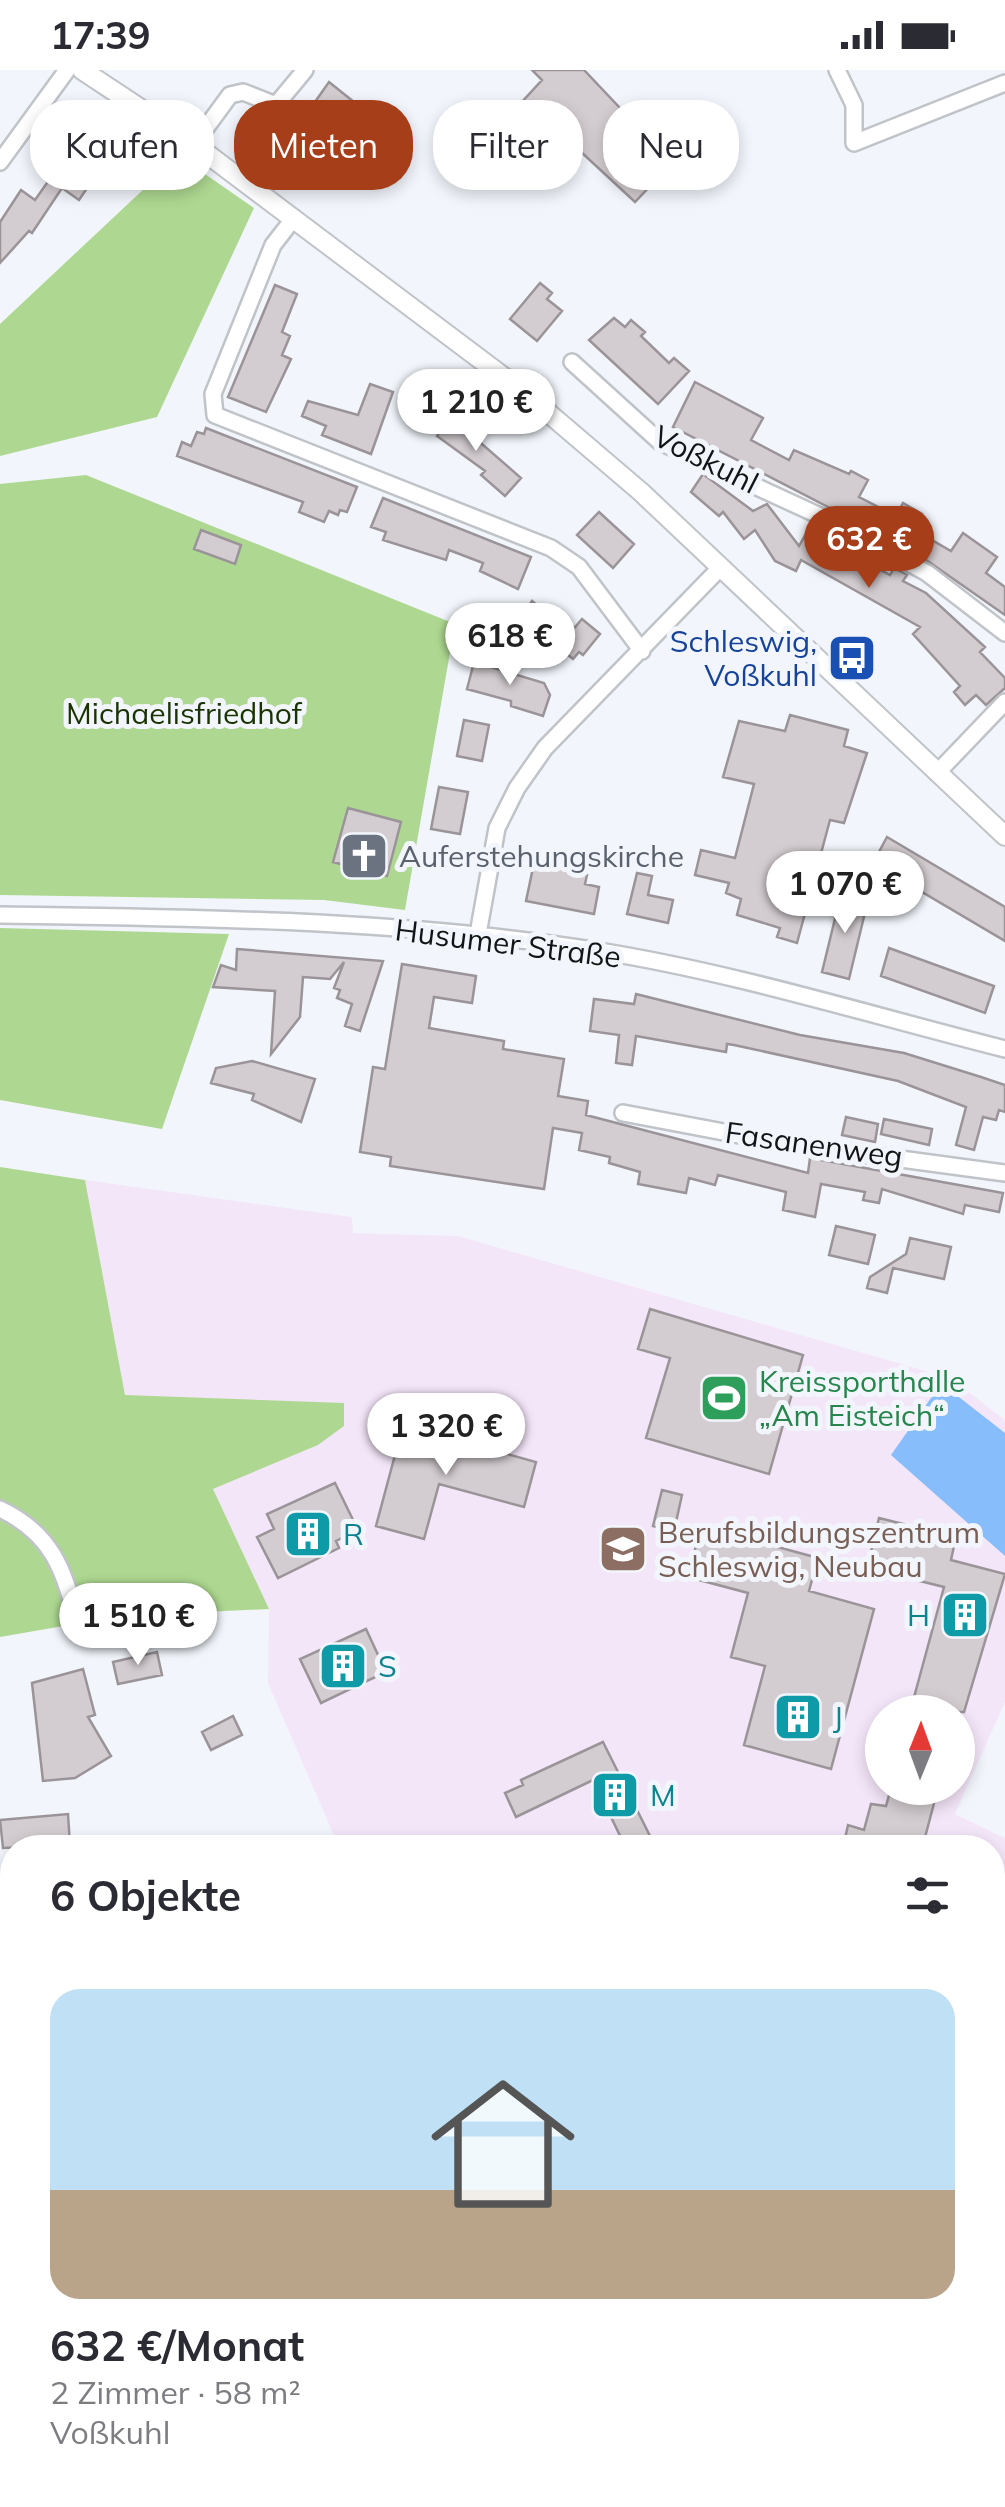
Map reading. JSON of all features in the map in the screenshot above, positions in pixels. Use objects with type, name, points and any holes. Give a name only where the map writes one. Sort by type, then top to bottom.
[{"type":"street","points":[[0,162],[67,70]]},
{"type":"street","points":[[82,70],[127,100]]},
{"type":"street","points":[[214,116],[230,94],[243,92],[276,106],[305,70]]},
{"type":"street","points":[[836,70],[854,104],[854,143],[1005,83]]},
{"type":"street","points":[[214,159],[525,393],[720,568],[1005,836]]},
{"type":"street","points":[[294,218],[273,246],[213,394],[215,415],[551,548],[579,567],[642,651]]},
{"type":"street","name":"Voßkuhl","points":[[572,362],[660,442],[835,522],[927,573],[1005,633]]},
{"type":"street","points":[[478,934],[496,828],[517,788],[545,748],[720,568]]},
{"type":"street","points":[[937,773],[1005,702]]},
{"type":"street","name":"Husumer Straße","points":[[0,915],[265,920],[478,934],[601,952],[734,979],[1005,1049]]},
{"type":"street","name":"Fasanenweg","points":[[622,1113],[782,1143],[1005,1174]]},
{"type":"street","points":[[0,1510],[27,1522],[43,1539],[59,1564],[77,1622]]},
{"type":"shaded area","name":"Berufsbildungszentrum Schleswig, Neubau","points":[[85,1180],[352,1217],[353,1233],[458,1236],[950,1378],[1005,1420],[1005,1702],[975,1769],[975,1695],[865,1695],[865,1805],[959,1805],[955,1814],[999,1835],[334,1835],[268,1683],[269,1609],[213,1489],[318,1445],[125,1395]]},
{"type":"green space","points":[[214,180],[254,208],[157,417],[0,456],[0,324],[143,190],[214,190]]},
{"type":"green space","name":"Michaelisfriedhof","points":[[86,475],[455,624],[405,910],[324,900],[0,895],[0,484]]},
{"type":"green space","points":[[0,928],[229,934],[162,1129],[0,1100]]},
{"type":"green space","points":[[0,1167],[85,1180],[125,1395],[344,1403],[344,1426],[318,1445],[213,1489],[269,1609],[121,1616],[0,1637]]},
{"type":"water","points":[[946,1387],[1005,1433],[1005,1556],[891,1455],[938,1388]]},
{"type":"building","points":[[532,70],[584,70],[612,100],[603,100],[603,172],[583,154],[583,100],[524,100],[542,80]]},
{"type":"building","points":[[329,82],[352,100],[316,100]]},
{"type":"building","points":[[21,190],[35,200],[42,190],[61,190],[32,233],[29,231],[0,263],[0,222]]},
{"type":"building","points":[[65,190],[86,190],[79,200]]},
{"type":"building","points":[[622,190],[646,190],[635,202]]},
{"type":"building","points":[[540,283],[552,293],[547,299],[562,311],[537,341],[510,319]]},
{"type":"building","points":[[275,285],[297,294],[282,332],[290,336],[282,355],[291,359],[266,412],[228,397]]},
{"type":"building","points":[[614,318],[625,327],[631,320],[645,332],[641,336],[669,363],[674,358],[689,371],[658,404],[589,340]]},
{"type":"building","points":[[695,382],[763,418],[751,440],[789,460],[794,450],[849,474],[851,471],[868,480],[859,497],[896,516],[903,503],[922,514],[913,529],[951,551],[963,533],[997,557],[986,573],[1005,587],[1005,615],[866,518],[861,524],[673,427]]},
{"type":"building","points":[[370,384],[393,392],[371,454],[322,435],[326,426],[302,416],[308,401],[358,415]]},
{"type":"building","points":[[444,411],[521,478],[505,496],[481,475],[485,471],[437,436],[440,432],[432,425]]},
{"type":"building","points":[[206,428],[357,487],[347,512],[340,510],[338,515],[329,511],[324,522],[299,512],[303,502],[177,456],[182,442],[191,446],[197,432],[204,434]]},
{"type":"building","points":[[703,474],[753,511],[767,504],[799,546],[808,530],[890,575],[894,568],[907,575],[903,581],[926,593],[985,647],[980,652],[1005,678],[1005,688],[986,705],[976,695],[965,705],[954,692],[960,686],[913,634],[920,627],[801,560],[796,571],[775,561],[755,530],[744,539],[723,512],[719,516],[691,492]]},
{"type":"building","points":[[383,498],[531,557],[518,589],[480,571],[483,563],[449,550],[446,560],[383,540],[386,532],[371,527]]},
{"type":"building","points":[[599,512],[634,544],[613,568],[577,535]]},
{"type":"building","points":[[201,530],[241,545],[235,564],[194,549]]},
{"type":"building","points":[[532,601],[570,633],[582,619],[600,634],[583,655],[579,652],[573,659],[550,640],[545,647],[518,625]]},
{"type":"building","points":[[474,662],[544,683],[550,695],[543,716],[511,706],[511,701],[467,689]]},
{"type":"building","points":[[790,715],[848,730],[844,746],[867,753],[844,823],[830,820],[797,943],[777,937],[780,928],[737,915],[741,899],[726,893],[729,883],[695,875],[701,850],[735,858],[754,784],[723,777],[739,721],[785,731]]},
{"type":"building","points":[[464,720],[489,725],[482,761],[457,756]]},
{"type":"building","points":[[439,787],[468,792],[460,834],[431,829]]},
{"type":"building","points":[[348,808],[401,822],[387,876],[333,862]]},
{"type":"building","points":[[887,837],[1005,907],[1005,941],[873,863]]},
{"type":"building","points":[[534,863],[587,875],[585,884],[599,887],[594,914],[526,901]]},
{"type":"building","points":[[637,873],[652,876],[648,895],[673,900],[668,923],[627,914]]},
{"type":"building","points":[[841,894],[868,900],[849,979],[822,972]]},
{"type":"building","points":[[889,948],[994,986],[985,1013],[881,976]]},
{"type":"building","points":[[237,949],[383,961],[360,1031],[345,1026],[352,1004],[337,998],[340,990],[334,988],[344,962],[330,979],[303,977],[300,1017],[271,1054],[275,991],[213,987],[221,965],[236,970]]},
{"type":"building","points":[[402,964],[476,976],[472,1003],[434,997],[429,1028],[504,1041],[503,1049],[564,1059],[558,1096],[588,1101],[586,1115],[808,1173],[810,1158],[1003,1193],[999,1212],[965,1205],[963,1214],[882,1189],[879,1203],[863,1200],[865,1192],[821,1184],[815,1217],[783,1210],[786,1192],[718,1175],[715,1185],[689,1178],[686,1193],[638,1184],[640,1172],[609,1163],[610,1157],[579,1150],[582,1133],[553,1128],[544,1189],[390,1166],[391,1157],[360,1152],[373,1067],[385,1069]]},
{"type":"building","points":[[636,994],[800,1035],[904,1053],[981,1077],[1005,1085],[1005,1112],[999,1110],[996,1120],[983,1117],[974,1150],[956,1145],[966,1107],[898,1081],[734,1045],[727,1044],[726,1052],[636,1036],[632,1065],[616,1063],[619,1035],[590,1031],[594,999],[634,1004]]},
{"type":"building","points":[[252,1061],[315,1079],[301,1122],[252,1100],[254,1094],[211,1083],[216,1068]]},
{"type":"building","points":[[846,1117],[878,1124],[875,1142],[842,1135]]},
{"type":"building","points":[[884,1119],[932,1129],[929,1145],[881,1134]]},
{"type":"building","points":[[836,1226],[875,1235],[868,1264],[829,1255]]},
{"type":"building","points":[[910,1238],[951,1247],[944,1279],[893,1268],[887,1293],[867,1288],[870,1277],[906,1254]]},
{"type":"building","name":"Kreissporthalle „Am Eisteich“","points":[[650,1309],[803,1355],[769,1474],[646,1438],[670,1358],[638,1349]]},
{"type":"building","points":[[403,1425],[536,1462],[524,1507],[439,1484],[424,1539],[376,1526]]},
{"type":"building","name":"R","points":[[335,1483],[358,1530],[336,1541],[339,1548],[278,1578],[257,1537],[274,1529],[267,1514]]},
{"type":"building","points":[[662,1490],[682,1495],[674,1531],[653,1526]]},
{"type":"building","points":[[879,1518],[956,1537],[951,1560],[1005,1574],[969,1695],[915,1695],[944,1587],[867,1568]]},
{"type":"building","points":[[701,1526],[818,1558],[809,1591],[874,1609],[831,1769],[744,1745],[765,1666],[731,1657],[748,1593],[688,1577]]},
{"type":"building","name":"S","points":[[366,1629],[386,1672],[321,1703],[300,1659]]},
{"type":"building","points":[[157,1652],[162,1675],[118,1684],[113,1662]]},
{"type":"building","points":[[83,1669],[95,1715],[88,1717],[111,1756],[75,1778],[43,1781],[32,1683]]},
{"type":"building","points":[[233,1716],[242,1735],[211,1750],[202,1732]]},
{"type":"building","points":[[603,1742],[650,1835],[620,1835],[593,1780],[516,1817],[505,1793],[523,1785],[521,1780]]},
{"type":"building","points":[[871,1805],[934,1805],[926,1835],[846,1835],[848,1825],[864,1830]]},
{"type":"building","points":[[68,1814],[69,1835],[2,1835],[0,1820]]},
{"type":"place","name":"Schleswig, Voßkuhl","points":[[852,658]]},
{"type":"place","name":"Auferstehungskirche","points":[[364,856]]},
{"type":"place","name":"Kreissporthalle „Am Eisteich“","points":[[724,1398]]},
{"type":"place","name":"R","points":[[308,1534]]},
{"type":"place","name":"Berufsbildungszentrum Schleswig, Neubau","points":[[623,1549]]},
{"type":"place","name":"H","points":[[965,1615]]},
{"type":"place","name":"S","points":[[343,1666]]},
{"type":"place","name":"J","points":[[798,1717]]},
{"type":"place","name":"M","points":[[615,1795]]}]
